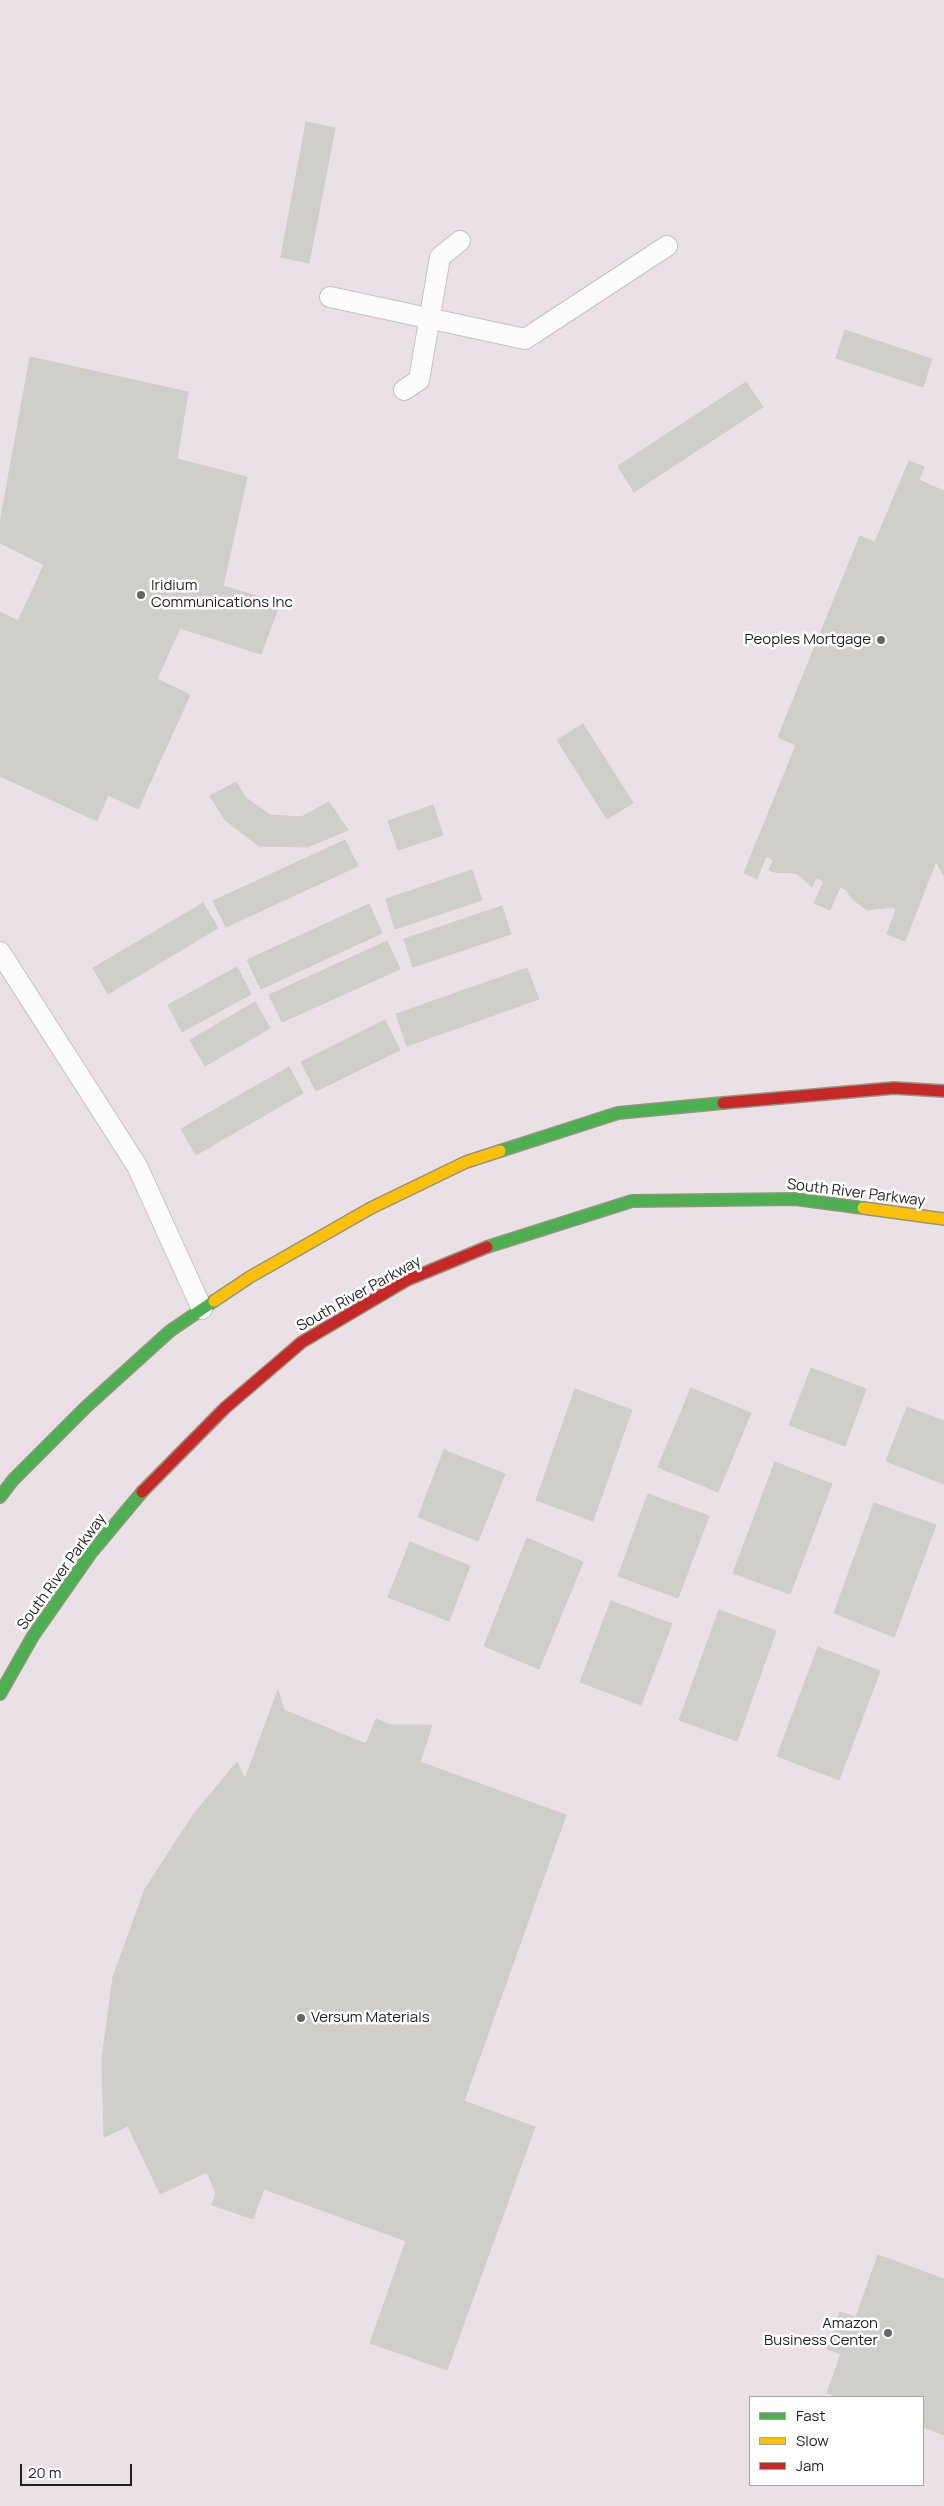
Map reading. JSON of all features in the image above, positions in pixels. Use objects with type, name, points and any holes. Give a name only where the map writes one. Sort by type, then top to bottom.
[{"type":"street","points":[[0,1497],[13,1480],[86,1407],[170,1331],[250,1277],[370,1208],[466,1162],[618,1113],[894,1088],[944,1091]]},
{"type":"street","name":"South River Parkway","points":[[0,1694],[33,1636],[91,1553],[150,1484],[225,1408],[302,1342],[408,1280],[501,1241],[632,1201],[795,1199],[944,1219]]},
{"type":"lane","points":[[404,390],[419,380],[440,257],[460,241]]},
{"type":"lane","points":[[330,297],[525,338],[667,246]]},
{"type":"lane","points":[[0,952],[137,1166],[202,1309]]},
{"type":"shaded area","points":[[0,0],[944,0],[944,2506],[0,2506]]},
{"type":"building","points":[[306,122],[335,128],[309,263],[281,257]]},
{"type":"building","points":[[845,330],[932,359],[923,387],[836,358]]},
{"type":"building","name":"Iridium Communications Inc","points":[[30,357],[188,392],[177,459],[247,477],[223,586],[280,603],[261,654],[180,628],[157,679],[190,695],[138,809],[108,795],[97,821],[0,776],[0,612],[18,621],[44,565],[0,543],[0,523]]},
{"type":"building","points":[[746,382],[763,407],[634,492],[618,466]]},
{"type":"building","name":"Peoples Mortgage","points":[[909,461],[924,467],[919,480],[944,491],[944,876],[936,861],[905,941],[887,934],[896,909],[891,907],[867,910],[852,899],[846,890],[840,887],[830,910],[814,903],[824,881],[816,878],[812,887],[796,873],[769,870],[773,860],[766,856],[757,879],[744,873],[796,745],[778,737],[860,536],[875,542]]},
{"type":"building","points":[[583,724],[633,803],[607,819],[557,740]]},
{"type":"building","points":[[236,782],[245,797],[270,815],[301,817],[329,802],[348,830],[308,847],[259,846],[225,820],[210,796]]},
{"type":"building","points":[[433,805],[443,835],[398,850],[388,821]]},
{"type":"building","points":[[345,840],[358,866],[226,927],[213,901]]},
{"type":"building","points":[[472,870],[482,900],[395,929],[386,899]]},
{"type":"building","points":[[203,903],[218,928],[108,994],[93,968]]},
{"type":"building","points":[[369,904],[382,933],[261,989],[247,960]]},
{"type":"building","points":[[502,906],[511,934],[413,967],[404,939]]},
{"type":"building","points":[[387,941],[400,969],[282,1022],[269,995]]},
{"type":"building","points":[[237,967],[251,994],[182,1032],[168,1005]]},
{"type":"building","points":[[527,968],[539,999],[407,1046],[396,1014]]},
{"type":"building","points":[[255,1002],[270,1028],[205,1066],[190,1040]]},
{"type":"building","points":[[385,1020],[400,1050],[316,1091],[301,1062]]},
{"type":"building","points":[[289,1067],[303,1093],[196,1155],[181,1129]]},
{"type":"building","points":[[811,1368],[866,1389],[845,1446],[789,1425]]},
{"type":"building","points":[[691,1388],[751,1413],[718,1492],[658,1467]]},
{"type":"building","points":[[575,1389],[632,1410],[593,1521],[536,1500]]},
{"type":"building","points":[[907,1407],[944,1421],[944,1484],[886,1461]]},
{"type":"building","points":[[444,1450],[505,1474],[478,1541],[418,1517]]},
{"type":"building","points":[[775,1462],[832,1484],[790,1594],[733,1573]]},
{"type":"building","points":[[648,1494],[709,1516],[678,1598],[618,1576]]},
{"type":"building","points":[[874,1503],[936,1525],[894,1637],[834,1613]]},
{"type":"building","points":[[527,1538],[583,1562],[539,1669],[484,1646]]},
{"type":"building","points":[[410,1542],[470,1566],[449,1621],[388,1597]]},
{"type":"building","points":[[611,1601],[672,1624],[641,1705],[580,1682]]},
{"type":"building","points":[[719,1610],[776,1631],[737,1741],[679,1720]]},
{"type":"building","points":[[818,1647],[880,1671],[839,1780],[777,1756]]},
{"type":"building","name":"Versum Materials","points":[[278,1690],[284,1710],[366,1744],[376,1719],[390,1725],[432,1725],[420,1762],[566,1815],[464,2101],[535,2127],[447,2370],[370,2343],[406,2241],[264,2189],[253,2219],[212,2205],[216,2193],[207,2172],[160,2194],[128,2126],[104,2137],[102,2059],[113,1977],[145,1889],[193,1815],[237,1762],[245,1779]]},
{"type":"building","name":"Amazon Business Center","points":[[878,2255],[944,2279],[944,2435],[924,2427],[924,2396],[836,2396],[827,2393],[841,2354],[827,2349],[840,2312],[856,2317]]},
{"type":"traffic: fast","points":[[500,1151],[618,1113],[723,1103]]},
{"type":"traffic: fast","points":[[487,1247],[632,1201],[795,1199],[863,1208]]},
{"type":"traffic: fast","points":[[0,1497],[13,1480],[86,1407],[170,1331],[214,1301]]},
{"type":"traffic: fast","points":[[0,1694],[33,1636],[91,1553],[142,1492]]},
{"type":"traffic: slow","points":[[214,1301],[250,1277],[371,1208],[466,1162],[500,1151]]},
{"type":"traffic: slow","points":[[863,1208],[944,1219]]},
{"type":"traffic: jam","points":[[723,1103],[894,1088],[944,1091]]},
{"type":"traffic: jam","points":[[142,1492],[225,1408],[302,1342],[407,1280],[487,1247]]},
{"type":"place","name":"Iridium Communications Inc","points":[[141,595]]},
{"type":"place","name":"Peoples Mortgage","points":[[881,640]]},
{"type":"place","name":"Versum Materials","points":[[301,2018]]},
{"type":"place","name":"Amazon Business Center","points":[[888,2333]]}]
